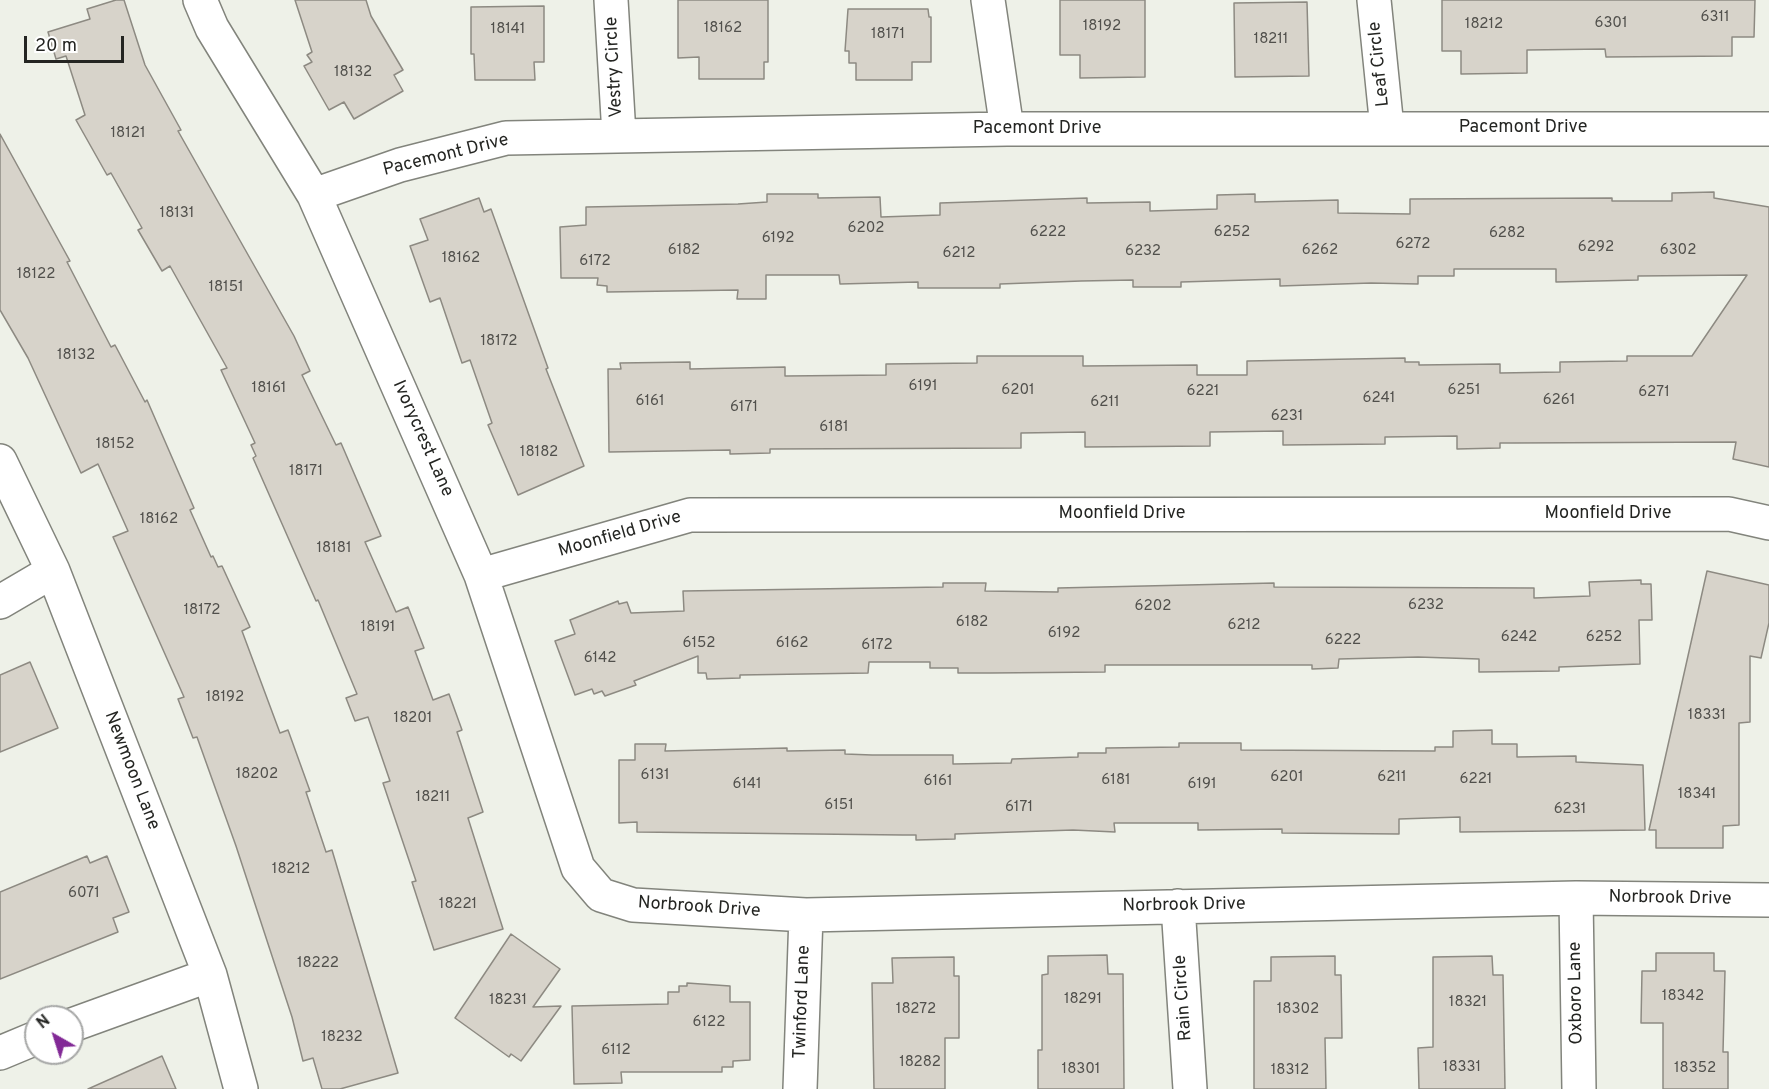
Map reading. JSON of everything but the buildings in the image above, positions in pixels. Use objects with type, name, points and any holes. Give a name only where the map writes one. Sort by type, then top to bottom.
[{"type":"street","name":"Ivorycrest Lane","points":[[200,0],[212,28],[314,195],[482,575],[578,868],[601,895]]},
{"type":"street","name":"Vestry Circle","points":[[611,0],[619,135]]},
{"type":"street","points":[[988,0],[1007,129]]},
{"type":"street","name":"Leaf Circle","points":[[1374,0],[1387,128]]},
{"type":"street","name":"Pacemont Drive","points":[[314,195],[400,165],[506,138],[1007,129],[1769,129]]},
{"type":"street","name":"Newmoon Lane","points":[[0,461],[53,571],[210,975],[241,1089]]},
{"type":"street","name":"Moonfield Drive","points":[[482,575],[690,515],[1729,514],[1769,524]]},
{"type":"street","points":[[0,602],[53,571]]},
{"type":"street","name":"Norbrook Drive","points":[[601,895],[633,905],[806,915],[1576,898],[1769,900]]},
{"type":"street","name":"Oxboro Lane","points":[[1576,898],[1579,1089]]},
{"type":"street","name":"Rain Circle","points":[[1178,906],[1190,1089]]},
{"type":"street","name":"Twinford Lane","points":[[800,1089],[806,915]]},
{"type":"street","points":[[84,1021],[210,975]]},
{"type":"street","points":[[0,1053],[24,1043]]}]
